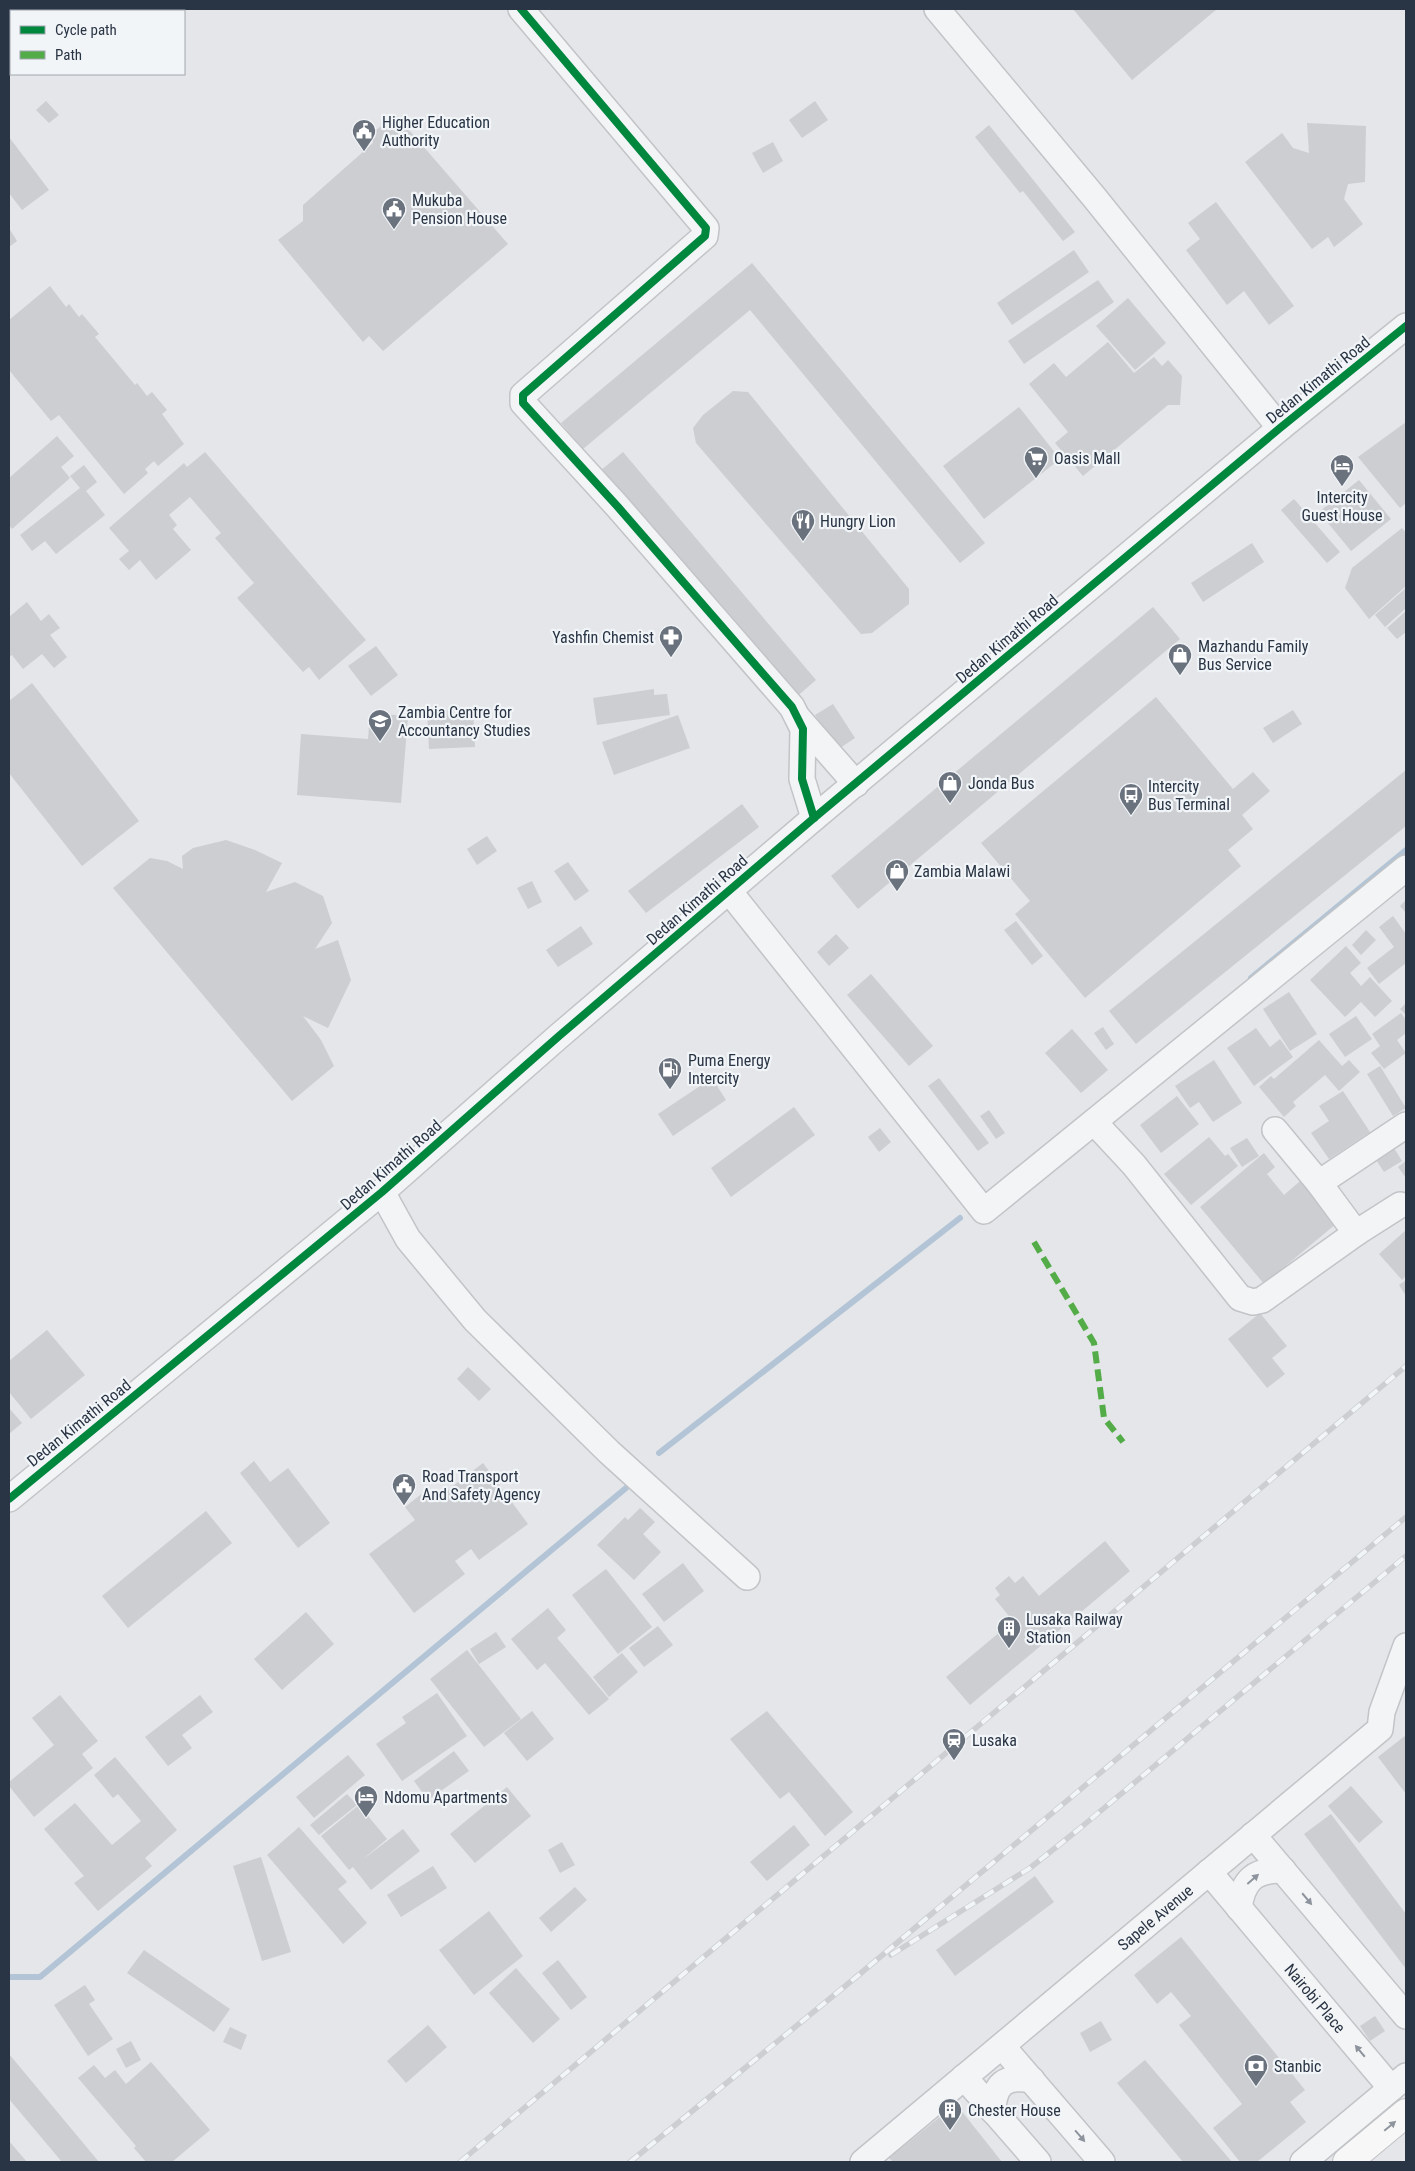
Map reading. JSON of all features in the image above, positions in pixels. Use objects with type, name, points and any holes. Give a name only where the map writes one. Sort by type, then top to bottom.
[{"type":"main road","points":[[1357,2154],[1406,2113]]},
{"type":"street","points":[[521,9],[706,228],[707,232],[705,236],[523,395],[523,403],[618,507],[792,707],[799,718],[856,784]]},
{"type":"street","points":[[937,9],[1094,197],[1280,428]]},
{"type":"street","name":"Dedan Kimathi Road","points":[[9,1499],[382,1192],[559,1036],[814,818],[1280,428],[1405,330]]},
{"type":"street","points":[[799,718],[803,729],[802,778],[814,818]]},
{"type":"street","points":[[729,891],[984,1211],[1406,868]]},
{"type":"street","points":[[1094,1122],[1134,1165],[1240,1298],[1253,1302],[1262,1300],[1356,1233],[1400,1205]]},
{"type":"street","points":[[1320,1183],[1406,1126]]},
{"type":"street","points":[[1275,1130],[1320,1183],[1356,1233]]},
{"type":"street","points":[[382,1192],[408,1239],[475,1320],[609,1452],[748,1577]]},
{"type":"street","name":"Sapele Avenue","points":[[863,2162],[1380,1729],[1382,1712],[1406,1646]]},
{"type":"street","points":[[1253,1835],[1406,2016]]},
{"type":"street","points":[[1239,1908],[1242,1892],[1251,1878],[1266,1870],[1283,1870]]},
{"type":"street","name":"Nairobi Place","points":[[1209,1872],[1239,1908],[1399,2082]]},
{"type":"street","points":[[1002,2046],[1102,2162]]},
{"type":"street","points":[[993,2111],[994,2095],[1002,2083],[1016,2077],[1032,2080]]},
{"type":"street","points":[[964,2078],[1038,2162]]},
{"type":"street","points":[[1303,2162],[1399,2082]]},
{"type":"street","points":[[1357,2154],[1360,2115]]},
{"type":"building","points":[[1073,9],[1217,9],[1132,80]]},
{"type":"building","points":[[46,101],[59,115],[49,123],[36,110]]},
{"type":"building","points":[[815,101],[828,120],[802,138],[789,120]]},
{"type":"building","name":"Mukuba Pension House","points":[[396,115],[508,244],[383,351],[369,336],[363,342],[278,240],[303,221],[303,205],[373,143],[372,133]]},
{"type":"building","points":[[1307,123],[1366,126],[1365,182],[1348,184],[1344,199],[1363,224],[1334,247],[1328,237],[1312,249],[1245,162],[1282,133],[1293,148],[1309,153]]},
{"type":"building","points":[[989,125],[1075,232],[1063,241],[1023,191],[1020,193],[975,137]]},
{"type":"building","points":[[9,137],[49,190],[22,210],[9,193]]},
{"type":"building","points":[[773,142],[783,161],[763,173],[752,153]]},
{"type":"building","points":[[1216,202],[1294,306],[1269,325],[1244,291],[1227,305],[1186,250],[1200,239],[1188,223]]},
{"type":"building","points":[[9,228],[17,241],[9,247]]},
{"type":"building","points":[[1074,250],[1089,272],[1012,325],[997,303]]},
{"type":"building","points":[[752,263],[985,543],[960,563],[750,310],[583,449],[561,423]]},
{"type":"building","points":[[1098,280],[1114,302],[1024,364],[1008,341]]},
{"type":"building","points":[[50,286],[66,307],[69,304],[79,317],[82,314],[99,334],[95,337],[135,385],[137,383],[147,396],[152,392],[167,410],[162,414],[184,444],[158,466],[154,461],[145,469],[148,473],[124,494],[59,415],[51,421],[9,370],[9,320]]},
{"type":"building","points":[[1128,298],[1166,343],[1135,370],[1096,326]]},
{"type":"building","points":[[1108,342],[1134,373],[1154,357],[1162,366],[1168,360],[1182,376],[1180,405],[1168,405],[1083,476],[1055,443],[1068,432],[1029,384],[1054,363],[1066,377]]},
{"type":"building","points":[[733,391],[748,392],[909,589],[909,604],[872,633],[861,634],[696,443],[693,428],[703,415]]},
{"type":"building","points":[[1019,407],[1060,459],[984,519],[943,466]]},
{"type":"building","points":[[1406,422],[1406,503],[1400,508],[1358,457]]},
{"type":"building","points":[[57,436],[74,456],[61,467],[70,478],[12,529],[9,525],[9,478]]},
{"type":"building","points":[[205,452],[366,640],[319,680],[309,667],[303,672],[237,598],[254,583],[215,538],[221,533],[190,497],[169,515],[177,525],[173,529],[191,550],[156,580],[140,560],[129,570],[119,559],[129,551],[109,528],[184,463],[187,467]]},
{"type":"building","points":[[623,452],[816,680],[794,699],[600,471]]},
{"type":"building","points":[[84,465],[97,482],[86,491],[105,515],[56,554],[45,541],[32,551],[20,535],[80,488],[70,476]]},
{"type":"building","points":[[1359,480],[1391,519],[1351,551],[1319,512]]},
{"type":"building","points":[[1294,499],[1340,552],[1327,563],[1281,510]]},
{"type":"building","points":[[1402,528],[1406,533],[1406,586],[1369,619],[1345,588],[1352,568]]},
{"type":"building","points":[[1252,543],[1264,562],[1203,602],[1191,583]]},
{"type":"building","points":[[1406,588],[1406,608],[1385,627],[1375,615]]},
{"type":"building","points":[[27,602],[41,621],[49,614],[60,628],[50,635],[67,657],[54,668],[42,654],[23,669],[12,655],[9,657],[9,617]]},
{"type":"building","points":[[1153,607],[1180,639],[858,909],[831,876]]},
{"type":"building","points":[[1406,611],[1406,632],[1397,639],[1387,628]]},
{"type":"building","points":[[376,646],[398,675],[371,696],[348,666]]},
{"type":"building","points":[[32,683],[139,821],[82,866],[9,773],[9,701]]},
{"type":"building","points":[[654,689],[654,695],[667,694],[670,715],[597,725],[593,698]]},
{"type":"building","points":[[1156,697],[1233,789],[1253,772],[1270,791],[1242,815],[1253,829],[1228,850],[1241,866],[1085,998],[1015,914],[1030,901],[981,843]]},
{"type":"building","points":[[833,704],[855,738],[837,750],[815,715]]},
{"type":"building","points":[[473,709],[475,747],[429,749],[427,711]]},
{"type":"building","points":[[1293,710],[1302,724],[1273,743],[1263,728]]},
{"type":"building","points":[[370,713],[408,716],[401,803],[297,795],[301,734],[368,739]]},
{"type":"building","points":[[678,715],[690,748],[614,775],[602,742]]},
{"type":"building","points":[[1406,770],[1406,826],[1136,1044],[1109,1011]]},
{"type":"building","points":[[742,804],[759,827],[646,913],[628,891]]},
{"type":"building","points":[[487,836],[497,851],[477,865],[467,849]]},
{"type":"building","points":[[226,840],[255,850],[282,863],[266,892],[295,882],[323,896],[332,923],[315,949],[338,940],[351,980],[328,1028],[303,1016],[321,1040],[334,1066],[292,1101],[113,888],[150,858],[167,861],[183,869],[182,856],[193,848]]},
{"type":"building","points":[[568,862],[589,891],[575,901],[554,871]]},
{"type":"building","points":[[532,881],[542,902],[528,909],[517,888]]},
{"type":"building","points":[[1406,900],[1406,913],[1400,906]]},
{"type":"building","points":[[1393,916],[1406,934],[1406,963],[1379,984],[1367,968],[1394,947],[1379,927]]},
{"type":"building","points":[[1016,921],[1043,956],[1032,965],[1004,930]]},
{"type":"building","points":[[581,926],[593,944],[558,967],[546,950]]},
{"type":"building","points":[[1366,930],[1376,940],[1361,955],[1352,945]]},
{"type":"building","points":[[836,934],[849,948],[829,966],[817,952]]},
{"type":"building","points":[[1346,946],[1361,963],[1350,973],[1361,986],[1370,977],[1392,1001],[1375,1017],[1361,1002],[1345,1017],[1310,980]]},
{"type":"building","points":[[871,974],[933,1046],[909,1066],[847,995]]},
{"type":"building","points":[[1289,992],[1317,1034],[1290,1051],[1263,1009]]},
{"type":"building","points":[[1406,1003],[1406,1015],[1400,1009]]},
{"type":"building","points":[[1401,1013],[1406,1020],[1406,1033],[1397,1040],[1406,1053],[1384,1069],[1371,1053],[1380,1046],[1372,1034]]},
{"type":"building","points":[[1356,1016],[1372,1039],[1345,1057],[1329,1034]]},
{"type":"building","points":[[1103,1027],[1114,1044],[1106,1050],[1094,1033]]},
{"type":"building","points":[[1256,1028],[1270,1047],[1280,1039],[1293,1057],[1254,1086],[1227,1048]]},
{"type":"building","points":[[1072,1029],[1108,1070],[1081,1093],[1045,1053]]},
{"type":"building","points":[[1319,1040],[1342,1066],[1349,1060],[1360,1072],[1339,1091],[1325,1075],[1293,1102],[1296,1106],[1284,1117],[1259,1087],[1271,1076],[1274,1079]]},
{"type":"building","points":[[1214,1060],[1242,1103],[1213,1122],[1199,1102],[1190,1108],[1175,1086]]},
{"type":"building","points":[[1380,1066],[1406,1108],[1393,1116],[1367,1074]]},
{"type":"building","points":[[712,1078],[726,1100],[673,1136],[658,1114]]},
{"type":"building","points":[[939,1078],[989,1143],[978,1151],[928,1086]]},
{"type":"building","points":[[1343,1091],[1370,1132],[1329,1159],[1311,1133],[1329,1121],[1319,1106]]},
{"type":"building","points":[[1177,1096],[1199,1124],[1161,1153],[1140,1125]]},
{"type":"building","points":[[794,1107],[815,1135],[731,1197],[711,1168]]},
{"type":"building","points":[[989,1110],[1005,1133],[996,1139],[980,1116]]},
{"type":"building","points":[[880,1128],[891,1142],[879,1152],[868,1137]]},
{"type":"building","points":[[1209,1137],[1225,1156],[1228,1154],[1238,1166],[1191,1205],[1164,1174]]},
{"type":"building","points":[[1247,1138],[1259,1156],[1242,1167],[1230,1148]]},
{"type":"building","points":[[1389,1140],[1402,1161],[1384,1172],[1371,1152]]},
{"type":"building","points":[[1264,1153],[1275,1167],[1267,1174],[1284,1195],[1307,1175],[1343,1218],[1264,1284],[1200,1207]]},
{"type":"building","points":[[1406,1161],[1406,1178],[1398,1167]]},
{"type":"building","points":[[1406,1230],[1406,1276],[1402,1280],[1379,1254]]},
{"type":"building","points":[[1406,1280],[1406,1296],[1399,1285]]},
{"type":"building","points":[[1260,1313],[1287,1346],[1272,1358],[1285,1374],[1267,1388],[1228,1339]]},
{"type":"building","points":[[47,1330],[85,1375],[31,1419],[9,1392],[9,1361]]},
{"type":"building","points":[[468,1367],[491,1389],[479,1401],[457,1379]]},
{"type":"building","points":[[9,1408],[22,1423],[9,1434]]},
{"type":"building","points":[[254,1461],[270,1482],[288,1468],[330,1523],[298,1548],[240,1473]]},
{"type":"building","points":[[483,1463],[528,1524],[479,1560],[471,1549],[455,1561],[465,1574],[414,1613],[369,1554],[415,1520],[405,1507],[424,1492],[432,1502]]},
{"type":"building","points":[[640,1508],[655,1522],[643,1534],[661,1552],[634,1580],[597,1545],[625,1517],[628,1520]]},
{"type":"building","points":[[206,1511],[232,1543],[128,1628],[102,1596]]},
{"type":"building","name":"Lusaka Railway Station","points":[[1105,1541],[1130,1571],[970,1705],[946,1677],[1013,1621],[995,1599],[1000,1595],[995,1588],[1009,1576],[1015,1583],[1023,1576],[1039,1596]]},
{"type":"building","points":[[683,1563],[704,1591],[664,1622],[642,1594]]},
{"type":"building","points":[[606,1569],[652,1627],[618,1654],[572,1595]]},
{"type":"building","points":[[548,1608],[566,1630],[557,1638],[609,1699],[589,1715],[545,1663],[537,1670],[511,1639]]},
{"type":"building","points":[[306,1612],[334,1644],[282,1690],[254,1659]]},
{"type":"building","points":[[658,1626],[673,1645],[644,1667],[629,1648]]},
{"type":"building","points":[[496,1632],[506,1647],[479,1664],[470,1649]]},
{"type":"building","points":[[467,1650],[521,1719],[484,1747],[430,1679]]},
{"type":"building","points":[[622,1653],[638,1672],[609,1697],[593,1677]]},
{"type":"building","points":[[437,1693],[467,1736],[402,1781],[376,1744],[406,1723],[402,1717]]},
{"type":"building","points":[[60,1695],[98,1741],[82,1754],[93,1768],[34,1817],[9,1786],[9,1782],[54,1745],[32,1718]]},
{"type":"building","points":[[200,1695],[213,1712],[182,1735],[192,1748],[168,1766],[145,1737]]},
{"type":"building","points":[[532,1711],[554,1739],[527,1761],[504,1733]]},
{"type":"building","points":[[767,1711],[853,1812],[825,1836],[789,1792],[780,1799],[730,1739]]},
{"type":"building","points":[[1406,1735],[1406,1794],[1378,1757]]},
{"type":"building","points":[[454,1751],[469,1771],[428,1800],[414,1781]]},
{"type":"building","points":[[348,1755],[365,1775],[314,1818],[296,1797]]},
{"type":"building","points":[[115,1757],[177,1830],[145,1858],[152,1866],[98,1911],[74,1883],[84,1876],[44,1829],[75,1803],[112,1845],[141,1821],[118,1794],[113,1798],[94,1775]]},
{"type":"building","points":[[1351,1786],[1383,1822],[1359,1843],[1328,1806]]},
{"type":"building","points":[[507,1787],[531,1816],[475,1863],[450,1834]]},
{"type":"building","points":[[347,1794],[357,1805],[319,1835],[310,1825]]},
{"type":"building","points":[[359,1805],[387,1839],[362,1860],[403,1829],[420,1851],[371,1890],[353,1867],[349,1870],[321,1836]]},
{"type":"building","points":[[1331,1814],[1406,1914],[1406,1969],[1304,1834]]},
{"type":"building","points":[[794,1825],[810,1845],[767,1881],[750,1862]]},
{"type":"building","points":[[299,1827],[347,1882],[338,1889],[367,1923],[343,1944],[267,1855]]},
{"type":"building","points":[[562,1842],[575,1865],[560,1873],[548,1850]]},
{"type":"building","points":[[261,1857],[291,1952],[262,1961],[233,1866]]},
{"type":"building","points":[[433,1866],[447,1888],[401,1917],[387,1895]]},
{"type":"building","points":[[1035,1876],[1054,1902],[955,1976],[936,1950]]},
{"type":"building","points":[[575,1887],[587,1900],[551,1932],[539,1918]]},
{"type":"building","points":[[489,1911],[523,1956],[474,1995],[439,1950]]},
{"type":"building","points":[[1181,1937],[1305,2090],[1290,2102],[1306,2122],[1257,2162],[1240,2162],[1213,2128],[1242,2104],[1179,2025],[1191,2016],[1171,1992],[1157,2004],[1134,1975]]},
{"type":"building","points":[[144,1950],[230,2009],[214,2032],[127,1973]]},
{"type":"building","points":[[558,1960],[587,1997],[571,2010],[542,1973]]},
{"type":"building","points":[[516,1968],[560,2019],[533,2043],[489,1993]]},
{"type":"building","points":[[85,1985],[95,2000],[89,2004],[113,2039],[88,2056],[54,2005]]},
{"type":"building","points":[[1375,2016],[1385,2031],[1370,2041],[1360,2026]]},
{"type":"building","points":[[1101,2021],[1112,2040],[1090,2052],[1080,2033]]},
{"type":"building","points":[[428,2025],[447,2047],[406,2083],[387,2061]]},
{"type":"building","points":[[230,2027],[247,2035],[241,2050],[223,2042]]},
{"type":"building","points":[[131,2041],[141,2060],[126,2068],[116,2049]]},
{"type":"building","points":[[9,2054],[99,2162],[62,2162],[9,2099]]},
{"type":"building","points":[[1145,2060],[1232,2162],[1183,2162],[1117,2083]]},
{"type":"building","points":[[151,2062],[210,2130],[172,2162],[146,2162],[134,2148],[136,2146],[78,2078],[94,2065],[105,2078],[115,2070],[126,2084]]},
{"type":"building","name":"Chester House","points":[[956,2104],[1002,2162],[893,2162],[889,2158]]},
{"type":"building","points":[[9,2141],[27,2162],[9,2162]]},
{"type":"waterway","points":[[1251,978],[1406,850]]},
{"type":"waterway","points":[[659,1453],[960,1218]]},
{"type":"waterway","points":[[9,1977],[40,1977],[626,1488]]},
{"type":"railway","points":[[460,2162],[1406,1366]]},
{"type":"railway","points":[[630,2162],[855,1978],[1406,1517]]},
{"type":"railway","points":[[891,1955],[1030,1868],[1406,1556]]},
{"type":"marked path","points":[[1034,1242],[1094,1343],[1104,1418],[1123,1442]]},
{"type":"cycle path","points":[[521,9],[706,228],[705,236],[523,395],[523,403],[618,507],[792,707],[803,729],[802,779],[814,818]]},
{"type":"cycle path","points":[[9,1499],[382,1192],[559,1036],[814,818],[1280,428],[1406,326]]},
{"type":"place","name":"Higher Education Authority","points":[[364,152]]},
{"type":"place","name":"Mukuba Pension House","points":[[394,230]]},
{"type":"place","name":"Oasis Mall","points":[[1036,479]]},
{"type":"place","name":"Intercity Guest House","points":[[1342,487]]},
{"type":"place","name":"Hungry Lion","points":[[803,542]]},
{"type":"place","name":"Yashfin Chemist","points":[[671,658]]},
{"type":"place","name":"Mazhandu Family Bus Service","points":[[1180,676]]},
{"type":"place","name":"Zambia Centre for Accountancy Studies","points":[[380,742]]},
{"type":"place","name":"Jonda Bus","points":[[950,804]]},
{"type":"place","name":"Intercity Bus Terminal","points":[[1131,816]]},
{"type":"place","name":"Zambia Malawi","points":[[897,892]]},
{"type":"place","name":"Puma Energy Intercity","points":[[670,1090]]},
{"type":"place","name":"Road Transport And Safety Agency","points":[[404,1506]]},
{"type":"place","name":"Lusaka Railway Station","points":[[1009,1649]]},
{"type":"place","name":"Lusaka","points":[[954,1761]]},
{"type":"place","name":"Ndomu Apartments","points":[[366,1818]]},
{"type":"place","name":"Stanbic","points":[[1256,2087]]},
{"type":"place","name":"Chester House","points":[[950,2131]]}]
